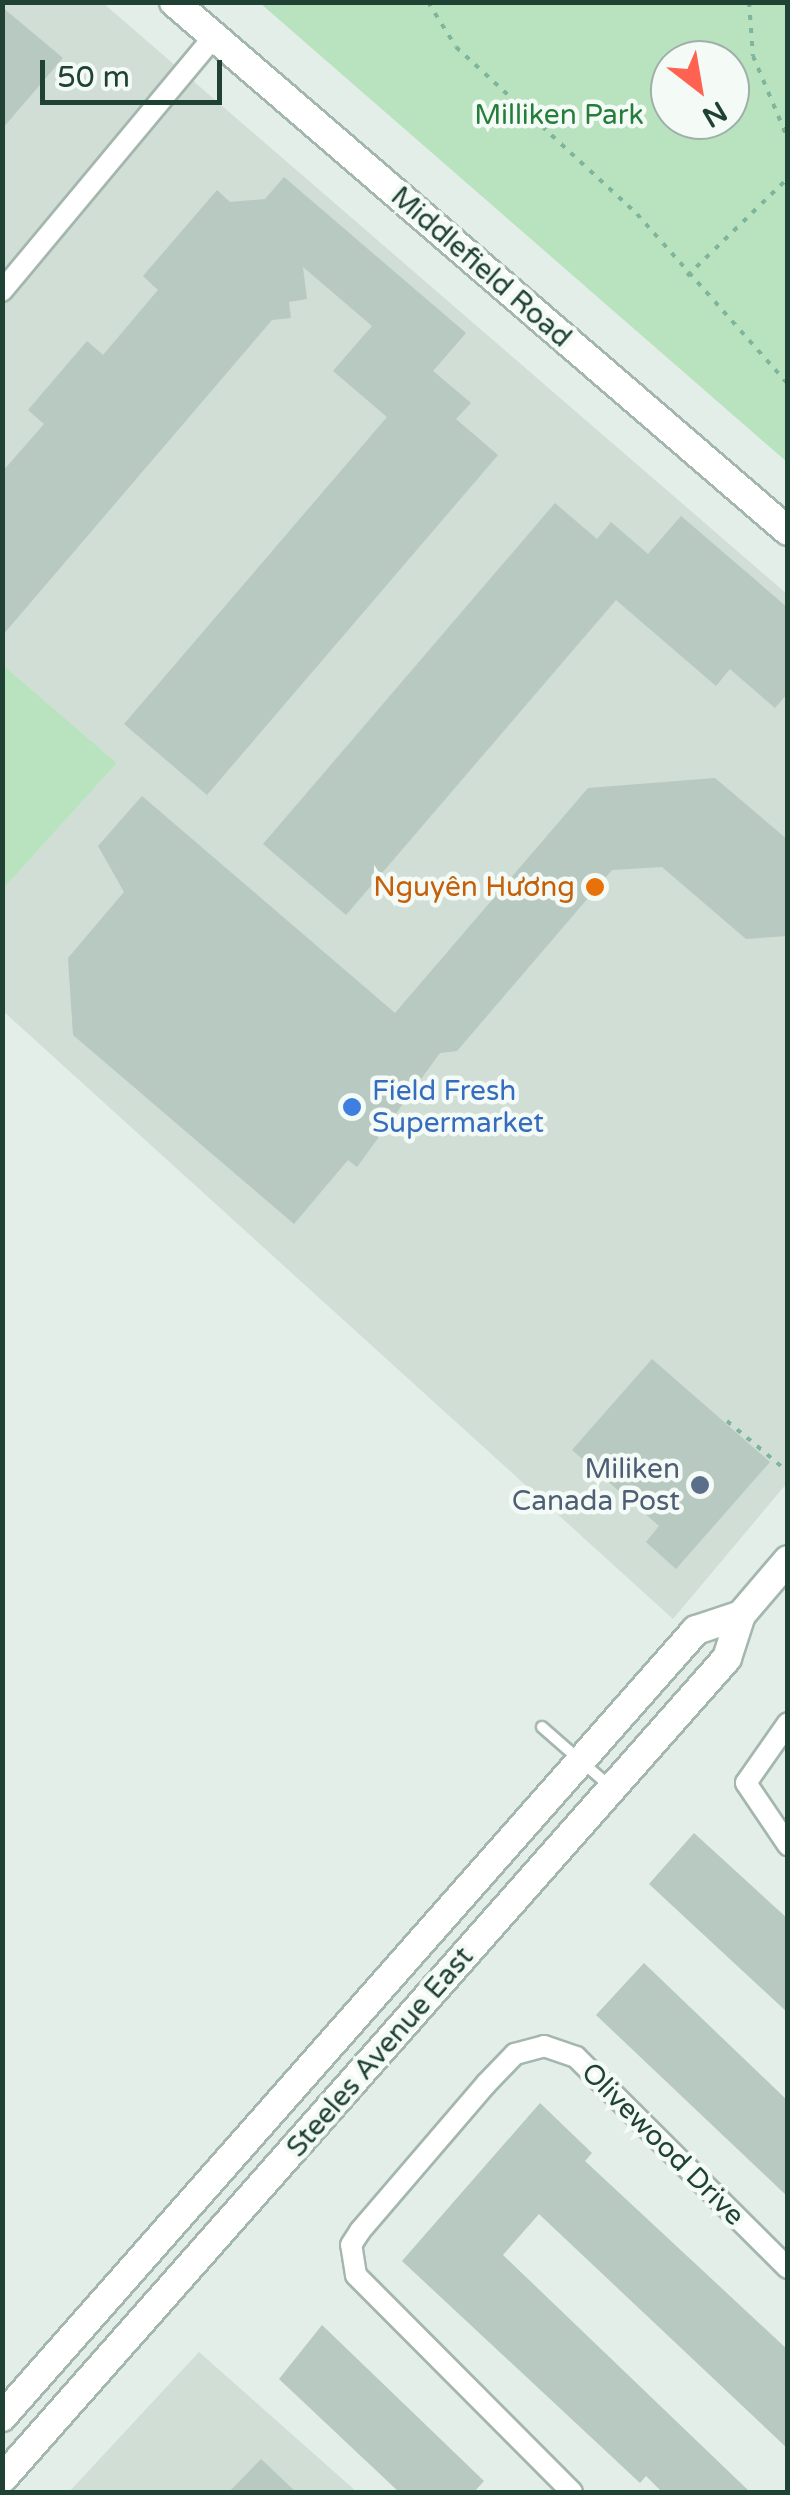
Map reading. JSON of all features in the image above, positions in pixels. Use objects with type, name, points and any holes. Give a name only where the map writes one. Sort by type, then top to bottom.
[{"type":"main road","name":"Middlefield Road","points":[[174,2],[788,531]]},
{"type":"main road","name":"Steeles Avenue East","points":[[2,2480],[727,1658],[741,1615],[788,1560]]},
{"type":"main road","name":"Steeles Avenue East","points":[[2,2417],[696,1630],[741,1615]]},
{"type":"street","points":[[2,291],[214,37]]},
{"type":"street","points":[[788,1722],[746,1783],[788,1845]]},
{"type":"street","name":"Olivewood Drive","points":[[572,2492],[356,2275],[351,2245],[360,2231],[486,2084],[515,2054],[544,2046],[576,2057],[788,2268]]},
{"type":"lane","points":[[542,1727],[612,1788]]},
{"type":"path","points":[[428,2],[456,47],[583,158],[788,384]]},
{"type":"path","points":[[687,276],[787,181],[787,136],[753,56],[749,2]]},
{"type":"path","points":[[727,1421],[788,1472]]},
{"type":"shaded area","points":[[3,3],[103,3],[787,594],[787,1483],[673,1619],[3,1011],[3,889],[117,763],[3,665]]},
{"type":"shaded area","points":[[199,2352],[357,2492],[69,2492]]},
{"type":"green space","name":"Milliken Park","points":[[260,3],[787,3],[787,462]]},
{"type":"green space","points":[[3,665],[117,763],[3,889]]},
{"type":"building","points":[[2,7],[63,58],[2,129]]},
{"type":"building","points":[[284,177],[466,333],[433,371],[471,403],[456,419],[498,455],[207,795],[124,724],[387,417],[333,371],[372,326],[303,267],[307,299],[289,302],[291,318],[272,320],[2,636],[2,472],[44,424],[28,410],[87,341],[103,355],[158,290],[143,276],[217,190],[230,202],[265,199]]},
{"type":"building","points":[[555,503],[597,539],[611,522],[648,554],[681,516],[788,608],[788,693],[775,708],[730,669],[716,686],[616,600],[346,915],[263,844]]},
{"type":"building","points":[[715,778],[788,840],[788,936],[746,939],[662,867],[612,870],[457,1051],[440,1053],[357,1167],[348,1160],[294,1224],[73,1035],[68,958],[124,892],[98,846],[142,796],[395,1013],[588,788]]},
{"type":"building","points":[[652,1359],[770,1462],[676,1569],[646,1542],[659,1526],[572,1450]]},
{"type":"building","points":[[694,1833],[788,1919],[788,2013],[649,1884]]},
{"type":"building","points":[[644,1963],[788,2101],[788,2197],[596,2015]]},
{"type":"building","points":[[540,2103],[592,2153],[585,2161],[788,2350],[788,2449],[539,2214],[503,2255],[750,2492],[662,2492],[646,2476],[640,2483],[402,2261]]},
{"type":"building","points":[[322,2325],[484,2481],[474,2492],[399,2492],[279,2379]]},
{"type":"building","points":[[261,2459],[296,2492],[229,2492]]},
{"type":"place","name":"Nguyên Hương","points":[[595,887]]},
{"type":"place","name":"Field Fresh Supermarket","points":[[352,1107]]},
{"type":"place","name":"Miliken Canada Post","points":[[700,1485]]}]
